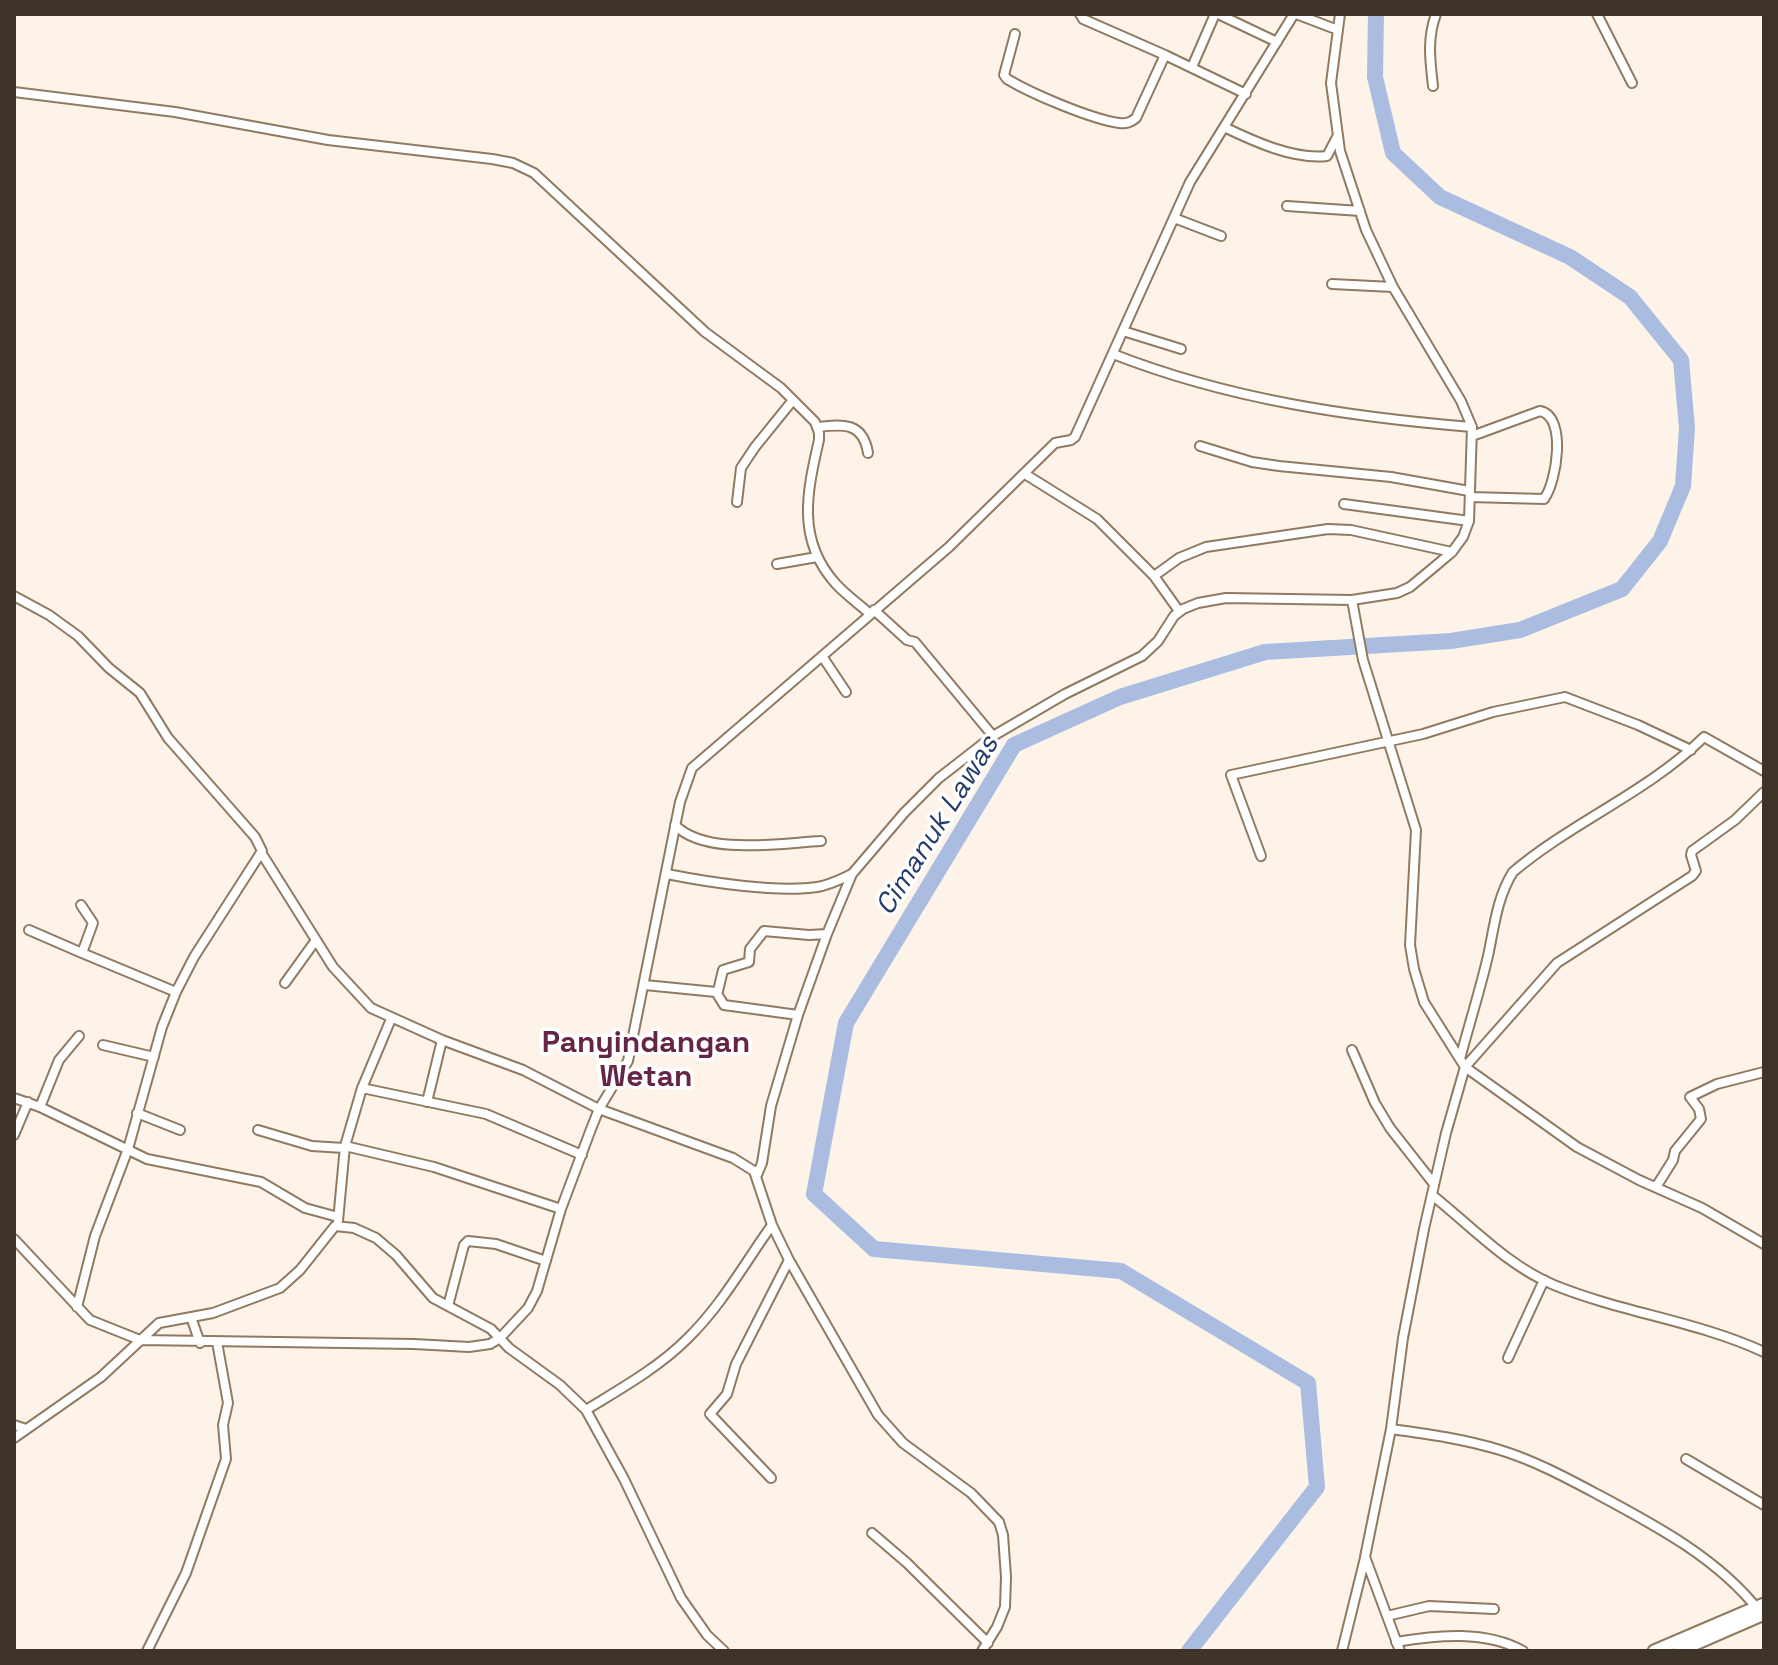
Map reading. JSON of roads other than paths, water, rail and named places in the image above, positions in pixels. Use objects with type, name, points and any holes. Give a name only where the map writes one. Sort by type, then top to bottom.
[{"type":"main road","points":[[1654,1651],[1678,1648],[1758,1608]]},
{"type":"street","points":[[1080,14],[1083,19],[1241,91]]},
{"type":"street","points":[[1192,67],[1216,14],[1273,40]]},
{"type":"street","points":[[505,1343],[528,1308],[599,1109],[628,1061],[675,825],[685,785],[696,764],[949,547],[1058,441],[1069,441],[1075,437],[1190,182],[1273,40],[1295,14],[1338,30]]},
{"type":"street","points":[[757,1175],[762,1163],[771,1106],[798,1015],[852,874],[904,813],[939,778],[993,736],[1065,694],[1142,656],[1161,637],[1179,611],[1198,603],[1226,598],[1352,600],[1397,593],[1410,587],[1452,552],[1463,537],[1469,521],[1472,432],[1461,401],[1393,287],[1360,211],[1337,137],[1331,83],[1340,14]]},
{"type":"street","points":[[1433,86],[1429,53],[1430,30],[1436,14]]},
{"type":"street","points":[[1597,14],[1632,83]]},
{"type":"street","points":[[1015,34],[1004,68],[1007,79],[1065,105],[1119,123],[1132,122],[1136,118],[1165,55]]},
{"type":"street","points":[[14,92],[175,112],[328,140],[513,163],[534,173],[705,332],[760,372],[818,427],[819,440],[807,495],[812,545],[817,557],[837,585],[923,651],[993,736]]},
{"type":"street","points":[[1224,127],[1276,147],[1323,157],[1328,155],[1337,137]]},
{"type":"street","points":[[1287,206],[1360,211]]},
{"type":"street","points":[[1174,218],[1221,236]]},
{"type":"street","points":[[1332,284],[1393,287]]},
{"type":"street","points":[[1123,331],[1181,349]]},
{"type":"street","points":[[1113,354],[1182,379],[1243,395],[1472,432],[1540,411],[1553,419],[1557,432],[1551,484],[1544,499],[1470,494],[1391,477],[1252,462],[1200,446]]},
{"type":"street","points":[[737,502],[742,466],[793,400]]},
{"type":"street","points":[[818,427],[839,425],[856,429],[865,440],[868,453]]},
{"type":"street","points":[[1025,474],[1097,519],[1154,576],[1179,611]]},
{"type":"street","points":[[1344,504],[1469,521]]},
{"type":"street","points":[[1154,576],[1179,558],[1206,547],[1328,529],[1351,530],[1452,552]]},
{"type":"street","points":[[777,564],[817,557]]},
{"type":"street","points":[[14,596],[49,615],[78,636],[109,668],[140,693],[168,738],[255,837],[262,854],[333,967],[371,1008],[442,1040],[523,1070],[599,1109],[745,1163],[757,1175],[772,1225],[789,1260],[887,1427],[927,1462],[971,1493],[999,1522],[1006,1577],[1005,1607],[985,1647],[872,1533]]},
{"type":"street","points":[[1352,600],[1363,660],[1416,830],[1410,945],[1414,969],[1424,1002],[1465,1067],[1577,1147],[1702,1208],[1764,1244]]},
{"type":"street","points":[[822,656],[846,692]]},
{"type":"street","points":[[1261,856],[1231,775],[1423,734],[1493,712],[1565,697],[1638,725],[1691,750]]},
{"type":"street","points":[[1460,1059],[1484,973],[1493,925],[1505,885],[1513,872],[1691,750],[1704,737],[1764,771]]},
{"type":"street","points":[[1342,1651],[1391,1429],[1403,1338],[1434,1184],[1465,1067],[1548,971],[1692,876],[1696,867],[1692,851],[1735,820],[1764,792]]},
{"type":"street","points":[[675,825],[687,836],[717,843],[821,841]]},
{"type":"street","points":[[77,1307],[95,1236],[128,1149],[176,992],[194,957],[262,854]]},
{"type":"street","points":[[667,874],[714,882],[808,888],[826,885],[852,874]]},
{"type":"street","points":[[81,905],[93,923],[82,953]]},
{"type":"street","points":[[29,930],[176,992]]},
{"type":"street","points":[[798,1015],[719,1002],[716,992],[723,970],[749,962],[750,949],[764,931],[827,934]]},
{"type":"street","points":[[285,983],[316,940]]},
{"type":"street","points":[[645,985],[716,992]]},
{"type":"street","points":[[14,1438],[101,1377],[165,1321],[213,1313],[280,1288],[300,1270],[338,1221],[345,1147],[362,1088],[391,1019]]},
{"type":"street","points":[[40,1107],[59,1060],[79,1036]]},
{"type":"street","points":[[427,1102],[442,1040]]},
{"type":"street","points":[[103,1045],[154,1057]]},
{"type":"street","points":[[1352,1050],[1375,1103],[1390,1128],[1434,1184]]},
{"type":"street","points":[[1656,1187],[1673,1160],[1675,1151],[1701,1119],[1699,1109],[1690,1097],[1717,1084],[1764,1072]]},
{"type":"street","points":[[362,1088],[486,1114],[582,1155]]},
{"type":"street","points":[[14,1098],[40,1107],[147,1159],[261,1182],[305,1208],[376,1238],[396,1255],[425,1292],[478,1321],[560,1385],[586,1410],[624,1479],[678,1593],[694,1618],[724,1651]]},
{"type":"street","points":[[14,1135],[28,1102]]},
{"type":"street","points":[[137,1113],[180,1130]]},
{"type":"street","points":[[258,1130],[312,1146],[345,1147],[434,1167],[561,1209]]},
{"type":"street","points":[[1432,1195],[1502,1254],[1544,1280],[1599,1300],[1731,1338],[1764,1352]]},
{"type":"street","points":[[586,1410],[642,1375],[688,1338],[728,1293],[772,1225]]},
{"type":"street","points":[[14,1239],[77,1307],[99,1325],[137,1344],[217,1342],[469,1347],[505,1343]]},
{"type":"street","points":[[448,1306],[464,1245],[468,1241],[496,1244],[546,1261]]},
{"type":"street","points":[[771,1478],[710,1414],[728,1392],[736,1364],[789,1260]]},
{"type":"street","points":[[1508,1358],[1544,1280]]},
{"type":"street","points":[[191,1317],[200,1343]]},
{"type":"street","points":[[147,1651],[186,1573],[226,1459],[223,1425],[228,1403],[217,1342]]},
{"type":"street","points":[[14,1425],[26,1429]]},
{"type":"street","points":[[1391,1429],[1467,1440],[1534,1462],[1670,1535],[1728,1579],[1758,1608]]},
{"type":"street","points":[[1686,1459],[1764,1505]]},
{"type":"street","points":[[1365,1557],[1398,1646],[1426,1637],[1472,1637],[1502,1642],[1523,1651]]},
{"type":"street","points":[[1387,1616],[1429,1606],[1494,1609]]},
{"type":"waterway","name":"Cimanuk Lawas","points":[[1189,1651],[1317,1487],[1308,1383],[1121,1271],[874,1249],[814,1194],[846,1023],[1014,745],[1120,697],[1265,652],[1451,641],[1520,630],[1622,589],[1660,541],[1683,486],[1687,428],[1681,360],[1630,297],[1570,257],[1440,197],[1393,153],[1375,77],[1376,14]]},
{"type":"district","name":"Panyindangan Wetan","points":[[646,1061]]}]
